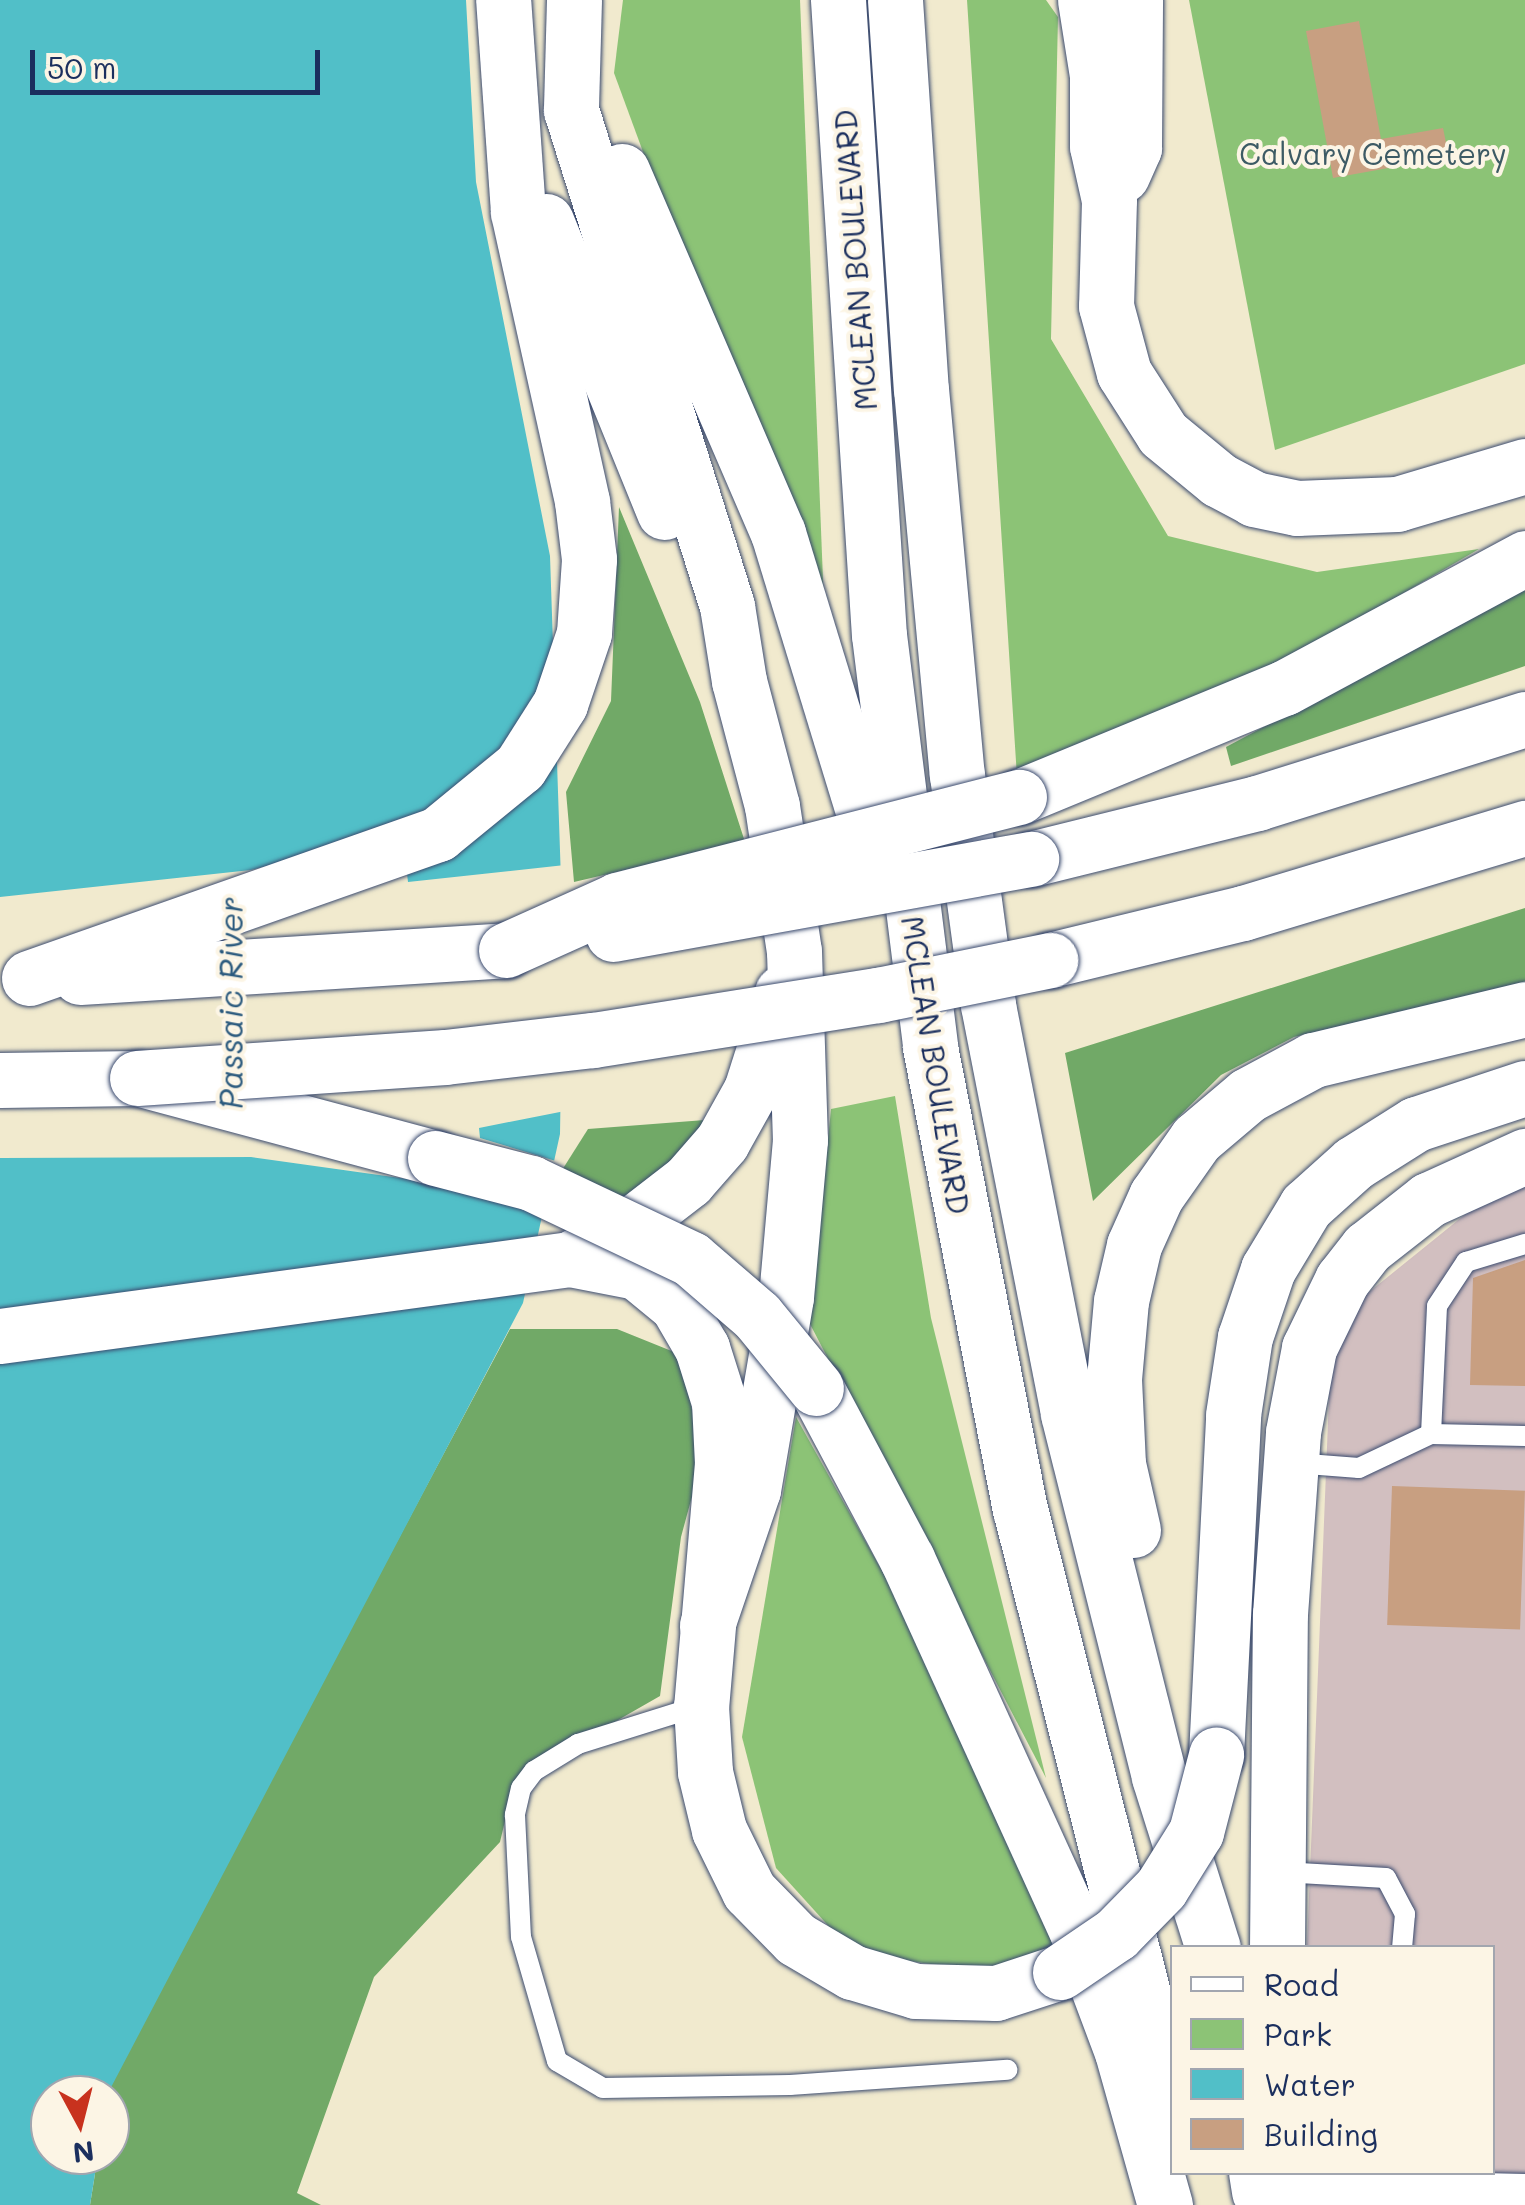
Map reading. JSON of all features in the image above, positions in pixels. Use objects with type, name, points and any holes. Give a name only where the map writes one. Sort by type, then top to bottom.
[{"type":"main road","points":[[14,978],[406,850],[496,792],[542,737],[574,670],[589,597],[582,501],[518,212],[518,153],[503,0]]},
{"type":"main road","points":[[574,0],[571,110],[577,137],[727,606],[738,681],[772,806],[794,951],[800,1140],[786,1297],[752,1490],[707,1625]]},
{"type":"main road","name":"MCLEAN BOULEVARD","points":[[838,0],[878,635],[930,1047],[1020,1508],[1170,2100]]},
{"type":"main road","name":"MCLEAN BOULEVARD","points":[[895,0],[920,389],[957,774],[988,1006],[1068,1414],[1159,1777],[1208,1927]]},
{"type":"main road","points":[[1085,0],[1096,76],[1097,146],[1109,200],[1106,306],[1124,373],[1163,434],[1188,460],[1254,499],[1342,509],[1446,494],[1525,466]]},
{"type":"main road","points":[[1109,200],[1134,148],[1135,0]]},
{"type":"main road","points":[[574,58],[784,548],[832,694],[930,1047]]},
{"type":"main road","points":[[518,153],[704,613],[738,681]]},
{"type":"main road","points":[[1342,509],[1525,430]]},
{"type":"main road","points":[[506,950],[617,900],[1019,797],[1269,696],[1525,558]]},
{"type":"main road","points":[[14,978],[233,971],[506,950],[853,896],[1031,859],[1258,803],[1525,720]]},
{"type":"main road","points":[[0,1080],[137,1078],[374,1063],[593,1040],[878,995],[1050,960],[1242,914],[1525,828]]},
{"type":"main road","points":[[570,1259],[635,1222],[688,1182],[722,1142],[752,1090],[794,951]]},
{"type":"main road","points":[[1208,1927],[1179,1734],[1118,1464],[1114,1379],[1134,1245],[1156,1196],[1196,1139],[1248,1095],[1312,1060],[1525,1009]]},
{"type":"main road","points":[[137,1078],[531,1182],[614,1217],[691,1259],[757,1316],[816,1388],[907,1559],[1076,1929],[1128,2071],[1165,2205]]},
{"type":"main road","points":[[0,1336],[570,1259],[637,1272],[677,1305],[702,1348],[719,1402],[722,1463],[701,1706],[705,1772],[718,1830],[749,1891],[796,1939],[852,1972],[916,1991],[996,1993],[1060,1972],[1116,1934],[1162,1888],[1196,1832],[1216,1756],[1233,1415],[1245,1338],[1268,1269],[1306,1206],[1354,1163],[1416,1124],[1525,1088]]},
{"type":"main road","points":[[1277,1945],[1280,1614],[1292,1463],[1309,1348],[1342,1280],[1367,1248],[1428,1200],[1525,1156]]},
{"type":"main road","points":[[1184,2175],[1189,2205]]},
{"type":"street","points":[[1259,2186],[1525,2198]]},
{"type":"lane","points":[[1431,1434],[1436,1306],[1466,1262],[1525,1244]]},
{"type":"lane","points":[[1292,1463],[1359,1468],[1431,1434],[1525,1436]]},
{"type":"lane","points":[[701,1706],[578,1744],[534,1771],[521,1788],[515,1815],[521,1937],[557,2062],[603,2088],[790,2085],[1007,2070]]},
{"type":"lane","points":[[1280,1872],[1386,1878],[1405,1914],[1402,1945]]},
{"type":"shaded area","points":[[1525,1166],[1525,2205],[1319,2175],[1495,2175],[1495,1945],[1307,1945],[1332,1322]]},
{"type":"green space","points":[[623,0],[800,0],[824,605],[692,285],[614,73]]},
{"type":"green space","points":[[967,0],[1046,0],[1058,17],[1051,339],[1168,536],[1317,572],[1479,549],[1224,698],[1017,777]]},
{"type":"green space","name":"Calvary Cemetery","points":[[1189,0],[1525,0],[1525,364],[1275,450]]},
{"type":"green space","points":[[619,507],[700,702],[745,842],[574,882],[566,792],[611,701]]},
{"type":"green space","points":[[1525,588],[1525,666],[1231,766],[1226,747]]},
{"type":"green space","points":[[1525,908],[1525,983],[1294,1037],[1221,1075],[1093,1201],[1065,1053]]},
{"type":"green space","points":[[895,1096],[931,1318],[1046,1778],[810,1324],[831,1109]]},
{"type":"green space","points":[[705,1120],[739,1156],[675,1229],[557,1178],[588,1129]]},
{"type":"green space","points":[[510,1329],[617,1329],[679,1354],[703,1456],[681,1537],[660,1696],[515,1779],[500,1842],[374,1977],[297,2193],[321,2205],[90,2205],[95,2175],[130,2175],[130,2075],[113,2075]]},
{"type":"green space","points":[[796,1417],[957,1705],[1068,1948],[987,1972],[853,1953],[776,1868],[742,1737]]},
{"type":"water","name":"Passaic River","points":[[0,0],[466,0],[476,182],[550,556],[563,939],[560,1134],[523,1303],[118,2075],[30,2075],[30,2175],[95,2175],[90,2205],[0,2205]]},
{"type":"pier","points":[[517,805],[455,851],[407,874],[408,882],[565,865],[565,1111],[479,1128],[480,1138],[559,1162],[548,1212],[429,1182],[251,1157],[0,1158],[0,897],[251,870]]},
{"type":"building","points":[[1359,21],[1381,139],[1443,128],[1449,157],[1333,178],[1306,31]]},
{"type":"building","points":[[1525,1260],[1525,1386],[1470,1385],[1473,1278]]},
{"type":"building","points":[[1392,1486],[1525,1491],[1520,1630],[1387,1625]]}]
